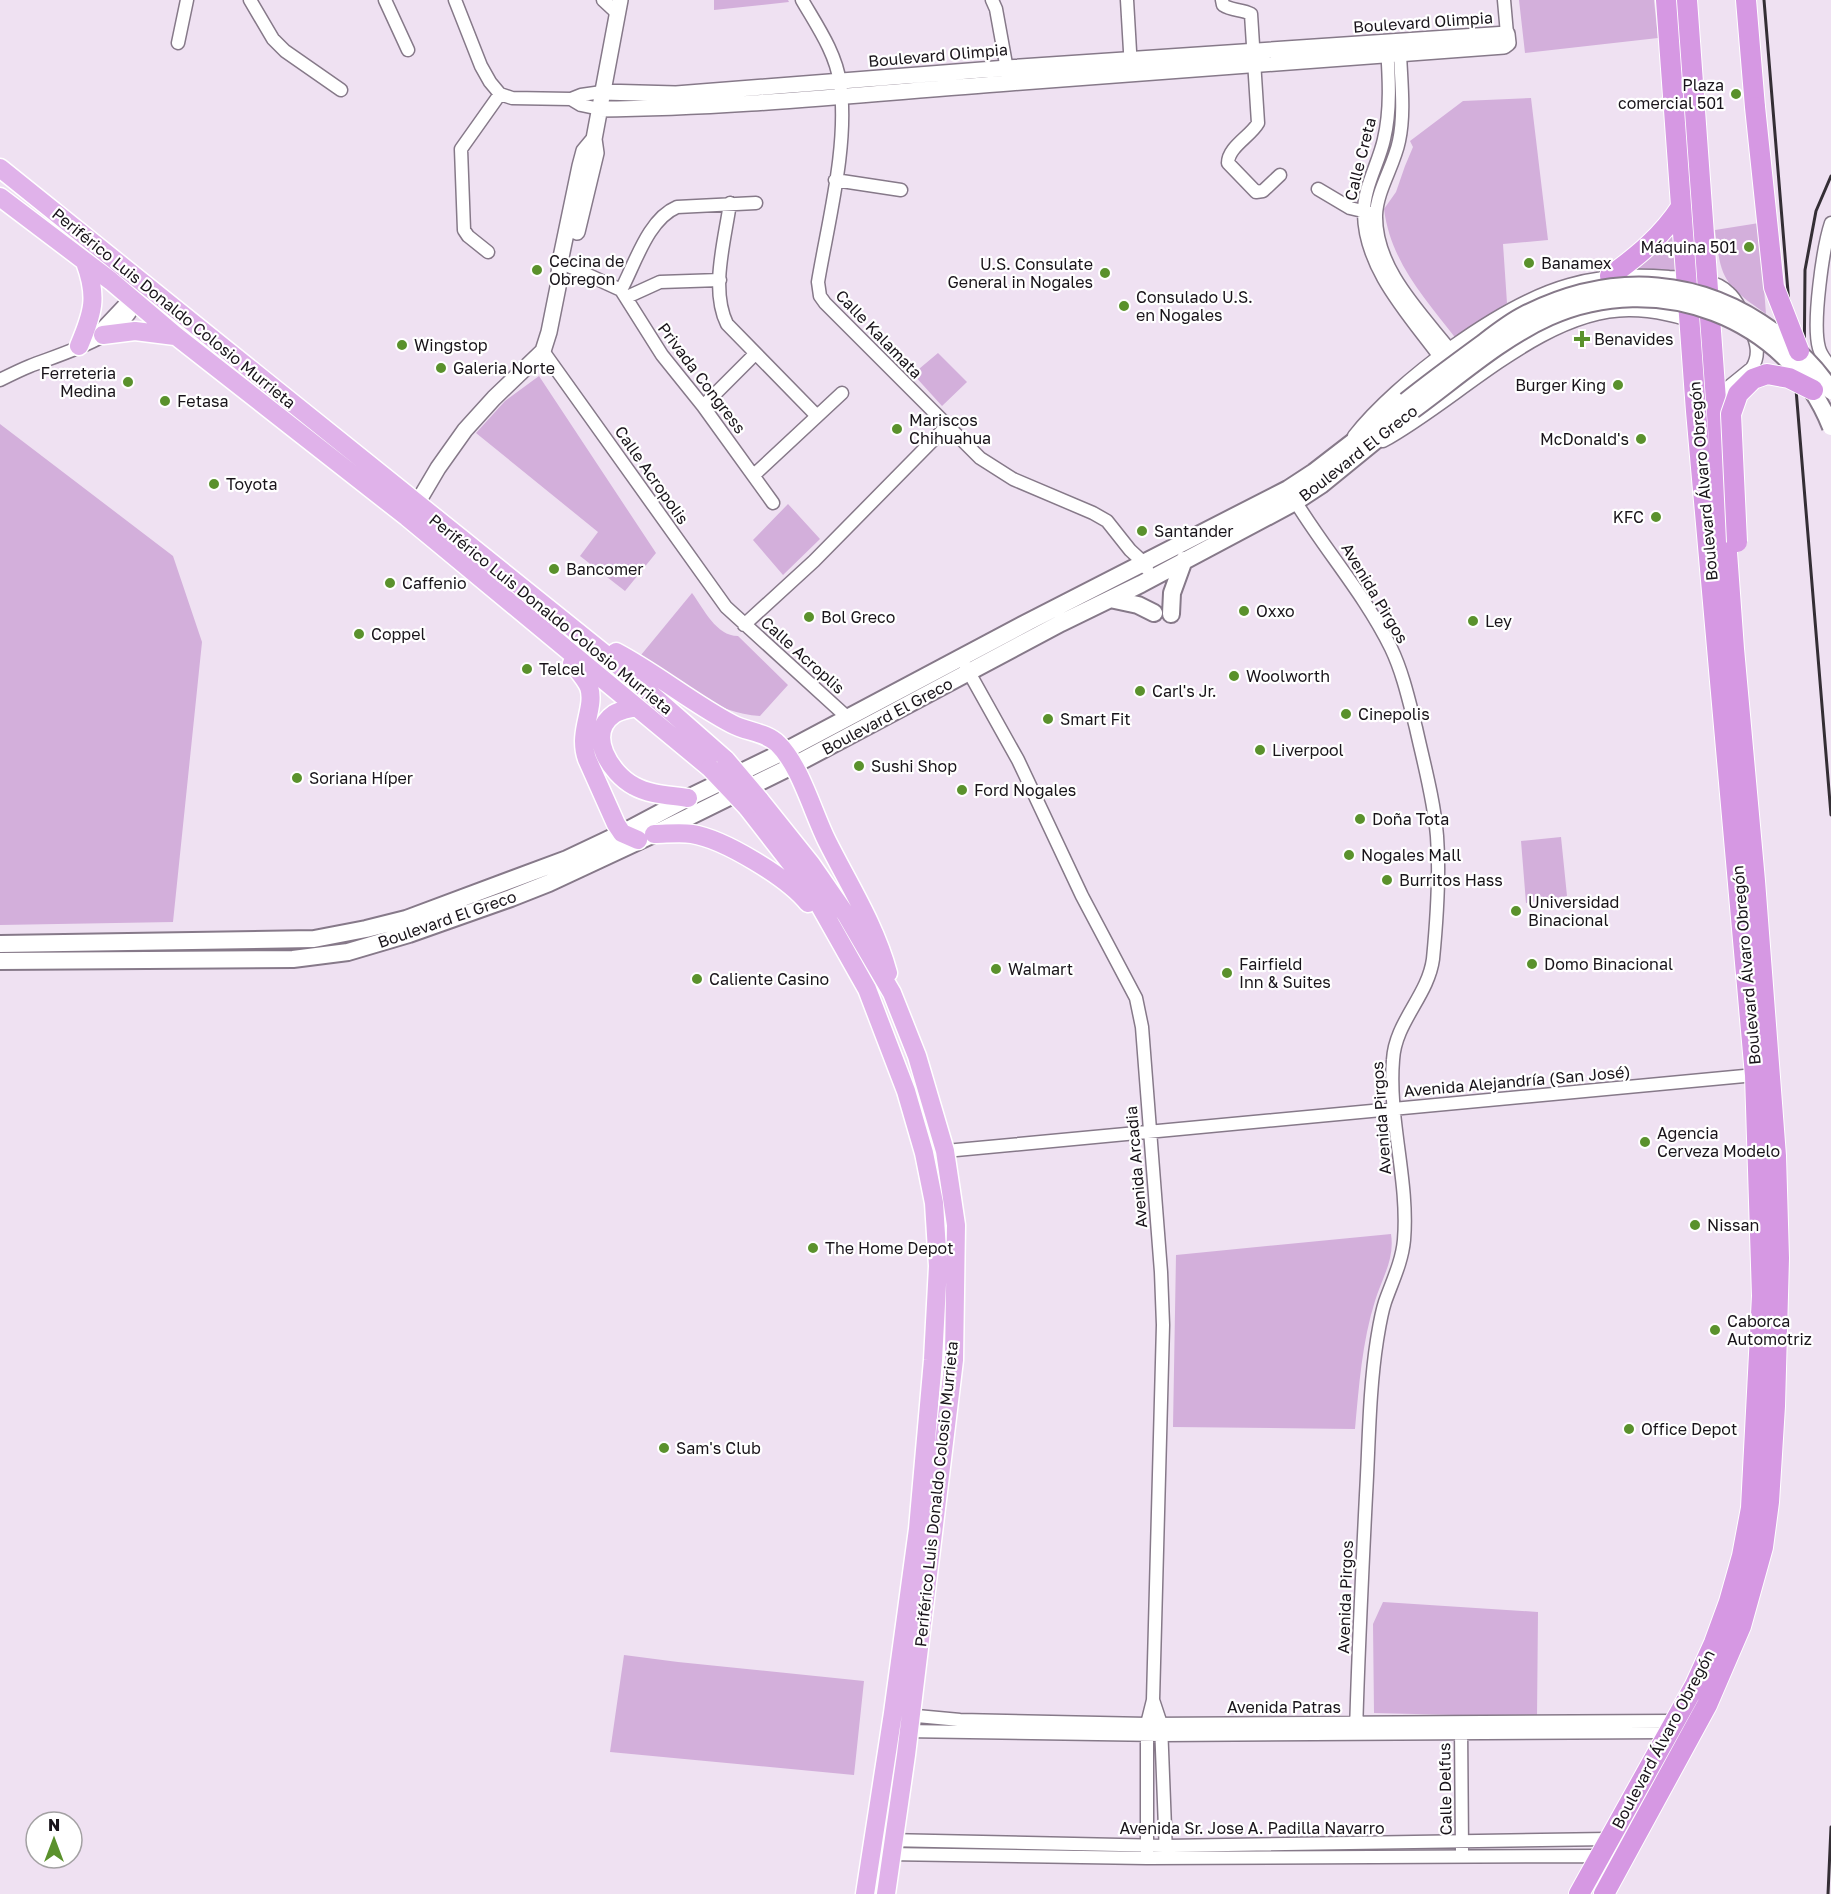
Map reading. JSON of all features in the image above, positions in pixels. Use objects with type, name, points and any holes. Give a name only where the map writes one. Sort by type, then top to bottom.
[{"type":"highway","name":"Boulevard Álvaro Obregón","points":[[1579,1894],[1672,1726],[1709,1653],[1729,1602],[1742,1556],[1750,1508],[1761,1296],[1755,1075],[1690,320],[1666,0]]},
{"type":"highway","name":"Boulevard Álvaro Obregón","points":[[1604,1894],[1707,1705],[1741,1626],[1763,1547],[1769,1502],[1775,1406],[1779,1258],[1776,1156],[1734,649],[1687,0]]},
{"type":"highway","points":[[1746,0],[1772,271],[1778,299],[1799,351]]},
{"type":"highway","points":[[1610,276],[1653,243],[1669,226],[1681,207]]},
{"type":"highway","points":[[1734,649],[1741,614],[1731,414],[1738,394],[1753,379],[1767,374],[1789,378],[1822,391]]},
{"type":"main road","name":"Periférico Luis Donaldo Colosio Murrieta","points":[[0,168],[195,327],[247,366],[552,638],[636,707],[718,764]]},
{"type":"main road","name":"Periférico Luis Donaldo Colosio Murrieta","points":[[0,197],[111,281],[176,336],[593,644],[718,764],[811,864],[847,916],[892,993],[917,1056],[945,1151],[956,1225],[954,1360],[901,1723],[872,1846],[866,1894]]},
{"type":"main road","points":[[102,249],[111,268],[134,301],[153,307],[180,325],[188,328],[195,327]]},
{"type":"main road","points":[[85,262],[92,281],[93,306],[87,327],[91,341],[135,331],[176,336]]},
{"type":"main road","name":"Boulevard El Greco","points":[[0,961],[40,952],[291,940],[341,934],[406,919],[567,859],[638,836],[790,758],[969,673],[1184,560],[1292,495],[1349,454],[1410,405],[1516,335],[1549,317],[1581,305],[1641,298],[1708,304]]},
{"type":"main road","points":[[1708,304],[1744,312],[1799,351],[1822,391],[1831,427]]},
{"type":"main road","points":[[1708,304],[1763,338],[1822,391]]},
{"type":"main road","name":"Boulevard El Greco","points":[[638,836],[688,798],[790,758],[848,718],[961,657],[1138,566],[1292,495]]},
{"type":"main road","points":[[1110,599],[1138,605],[1163,614],[1184,560]]},
{"type":"main road","points":[[552,638],[585,679],[590,689],[591,698],[584,727],[583,748],[616,824],[638,836],[691,834],[714,840],[788,882],[799,891],[845,950]]},
{"type":"main road","points":[[593,644],[622,655],[734,725],[767,736],[790,758],[827,841],[869,920],[882,951],[892,993]]},
{"type":"main road","points":[[636,707],[616,713],[604,726],[602,745],[606,758],[617,773],[631,784],[652,793],[688,798]]},
{"type":"main road","name":"Periférico Luis Donaldo Colosio Murrieta","points":[[753,803],[810,888],[867,989],[906,1091],[924,1153],[934,1203],[938,1266],[933,1360],[901,1723],[893,1848],[886,1894]]},
{"type":"main road","name":"Boulevard El Greco","points":[[0,944],[40,952]]},
{"type":"street","points":[[178,44],[187,0]]},
{"type":"street","points":[[250,0],[273,39],[285,51],[341,90]]},
{"type":"street","points":[[385,0],[408,51]]},
{"type":"street","points":[[455,0],[481,66],[500,94],[512,98],[571,99],[602,92]]},
{"type":"street","points":[[412,511],[465,430],[494,398],[543,351],[574,223],[596,153],[594,139],[618,7],[603,0]]},
{"type":"street","name":"Calle Kalamata","points":[[802,0],[825,40],[841,89],[840,146],[818,282],[820,296],[980,458],[999,472],[1094,513],[1107,521],[1130,550],[1146,581]]},
{"type":"street","points":[[992,0],[996,9],[1008,75]]},
{"type":"street","points":[[1127,0],[1130,67]]},
{"type":"street","points":[[1222,0],[1223,5],[1228,9],[1246,11],[1251,14],[1258,123],[1255,129],[1232,151],[1228,164],[1256,192],[1263,191],[1280,174]]},
{"type":"street","points":[[1504,0],[1507,34]]},
{"type":"street","name":"Boulevard Olimpia","points":[[600,109],[671,109],[841,89],[1008,75],[1392,50],[1504,46],[1508,45],[1507,34]]},
{"type":"street","name":"Calle Creta","points":[[1392,50],[1387,115],[1382,148],[1371,181],[1370,213],[1366,235],[1372,256],[1384,279],[1445,353]]},
{"type":"street","name":"Calle Creta","points":[[1370,213],[1400,138],[1401,115],[1392,50]]},
{"type":"street","name":"Boulevard Olimpia","points":[[602,92],[675,94],[841,89]]},
{"type":"street","points":[[489,252],[464,230],[464,185],[460,154],[463,144],[500,94]]},
{"type":"street","points":[[571,99],[580,105],[600,109]]},
{"type":"street","points":[[1387,115],[1401,115]]},
{"type":"street","points":[[835,180],[901,190]]},
{"type":"street","points":[[1318,189],[1350,208],[1370,213]]},
{"type":"street","points":[[730,203],[718,299],[727,324],[817,416]]},
{"type":"street","points":[[624,294],[655,224],[667,211],[677,207],[756,203]]},
{"type":"street","points":[[1831,223],[1821,274],[1817,339],[1820,352],[1831,368]]},
{"type":"street","points":[[564,263],[624,294],[660,282],[720,280]]},
{"type":"street","points":[[1349,454],[1379,407],[1445,353],[1502,316],[1542,295],[1568,285],[1610,276],[1687,278],[1708,304]]},
{"type":"street","points":[[1349,454],[1401,432],[1538,337],[1556,328],[1581,318],[1628,310],[1674,315],[1690,320],[1708,304],[1720,286],[1731,294],[1745,315],[1757,347],[1757,356],[1752,368],[1715,398]]},
{"type":"street","name":"Privada Congress","points":[[624,294],[662,355],[703,406],[773,502]]},
{"type":"street","points":[[0,380],[91,341],[125,304],[134,301]]},
{"type":"street","name":"Calle Acropolis","points":[[543,351],[726,607],[740,621]]},
{"type":"street","points":[[703,406],[755,354]]},
{"type":"street","points":[[754,475],[842,393]]},
{"type":"street","points":[[740,621],[814,561],[947,426]]},
{"type":"street","name":"Avenida Pirgos","points":[[1292,495],[1350,580],[1390,647],[1408,696],[1433,806],[1437,836],[1438,909],[1431,970],[1428,981],[1395,1045],[1392,1061],[1394,1108],[1406,1219],[1404,1245],[1398,1269],[1384,1305],[1373,1373],[1356,1729]]},
{"type":"street","name":"Calle Acroplis","points":[[740,621],[848,718]]},
{"type":"street","name":"Avenida Arcadia","points":[[961,657],[1018,760],[1082,896],[1136,998],[1142,1027],[1163,1325],[1153,1701],[1147,1729],[1147,1852]]},
{"type":"street","name":"Avenida Alejandría (San José)","points":[[924,1153],[1755,1075]]},
{"type":"street","name":"Avenida Arcadia","points":[[1153,1701],[1161,1729],[1166,1852]]},
{"type":"street","name":"Avenida Patras","points":[[901,1723],[1147,1729],[1672,1726]]},
{"type":"street","name":"Calle Delfus","points":[[1461,1728],[1462,1856]]},
{"type":"street","name":"Avenida Sr. Jose A. Padilla Navarro","points":[[1166,1852],[1462,1842],[1604,1848],[1621,1863]]},
{"type":"street","name":"Avenida Sr. Jose A. Padilla Navarro","points":[[872,1846],[1462,1856],[1631,1846]]},
{"type":"shaded area","points":[[714,0],[788,0],[789,2],[714,10]]},
{"type":"shaded area","points":[[1519,0],[1654,0],[1658,38],[1525,53]]},
{"type":"shaded area","points":[[1531,98],[1548,240],[1503,244],[1507,303],[1457,340],[1411,279],[1402,263],[1388,228],[1384,209],[1396,192],[1413,147],[1410,141],[1463,101]]},
{"type":"shaded area","points":[[1759,223],[1766,314],[1741,295],[1727,280],[1720,260],[1715,230]]},
{"type":"shaded area","points":[[1673,234],[1681,281],[1617,276],[1646,257]]},
{"type":"shaded area","points":[[938,353],[967,382],[942,406],[913,374]]},
{"type":"shaded area","points":[[539,376],[656,553],[625,591],[580,556],[598,532],[476,433],[505,401]]},
{"type":"shaded area","points":[[0,424],[173,556],[202,642],[173,922],[0,925]]},
{"type":"shaded area","points":[[788,504],[820,539],[783,575],[753,540]]},
{"type":"shaded area","points":[[692,593],[717,627],[730,635],[738,636],[788,685],[760,716],[744,714],[711,703],[681,686],[641,655]]},
{"type":"shaded area","points":[[1561,837],[1567,896],[1526,903],[1521,841]]},
{"type":"shaded area","points":[[1391,1234],[1390,1260],[1375,1301],[1367,1332],[1355,1429],[1173,1427],[1176,1255]]},
{"type":"shaded area","points":[[1383,1602],[1538,1612],[1537,1717],[1374,1713],[1373,1624]]},
{"type":"shaded area","points":[[624,1655],[864,1681],[854,1775],[610,1752]]},
{"type":"railway","points":[[1764,0],[1831,815]]},
{"type":"railway","points":[[1804,382],[1805,270],[1816,211],[1831,176]]},
{"type":"railway","points":[[1828,1894],[1831,1827]]},
{"type":"place","name":"Plaza comercial 501","points":[[1736,94]]},
{"type":"place","name":"Máquina 501","points":[[1749,247]]},
{"type":"place","name":"Banamex","points":[[1529,263]]},
{"type":"place","name":"Cecina de Obregon","points":[[537,270]]},
{"type":"place","name":"U.S. Consulate General in Nogales","points":[[1105,273]]},
{"type":"place","name":"Consulado U.S. en Nogales","points":[[1124,306]]},
{"type":"place","name":"Benavides","points":[[1582,339]]},
{"type":"place","name":"Wingstop","points":[[402,345]]},
{"type":"place","name":"Galeria Norte","points":[[441,368]]},
{"type":"place","name":"Ferreteria Medina","points":[[128,382]]},
{"type":"place","name":"Burger King","points":[[1618,385]]},
{"type":"place","name":"Fetasa","points":[[165,401]]},
{"type":"place","name":"Mariscos Chihuahua","points":[[897,429]]},
{"type":"place","name":"McDonald's","points":[[1641,439]]},
{"type":"place","name":"Toyota","points":[[214,484]]},
{"type":"place","name":"KFC","points":[[1656,517]]},
{"type":"place","name":"Santander","points":[[1142,531]]},
{"type":"place","name":"Bancomer","points":[[554,569]]},
{"type":"place","name":"Caffenio","points":[[390,583]]},
{"type":"place","name":"Oxxo","points":[[1244,611]]},
{"type":"place","name":"Bol Greco","points":[[809,617]]},
{"type":"place","name":"Ley","points":[[1473,621]]},
{"type":"place","name":"Coppel","points":[[359,634]]},
{"type":"place","name":"Telcel","points":[[527,669]]},
{"type":"place","name":"Woolworth","points":[[1234,676]]},
{"type":"place","name":"Carl's Jr.","points":[[1140,691]]},
{"type":"place","name":"Cinepolis","points":[[1346,714]]},
{"type":"place","name":"Smart Fit","points":[[1048,719]]},
{"type":"place","name":"Liverpool","points":[[1260,750]]},
{"type":"place","name":"Sushi Shop","points":[[859,766]]},
{"type":"place","name":"Soriana Híper","points":[[297,778]]},
{"type":"place","name":"Ford Nogales","points":[[962,790]]},
{"type":"place","name":"Doña Tota","points":[[1360,819]]},
{"type":"place","name":"Nogales Mall","points":[[1349,855]]},
{"type":"place","name":"Burritos Hass","points":[[1387,880]]},
{"type":"place","name":"Universidad Binacional","points":[[1516,911]]},
{"type":"place","name":"Domo Binacional","points":[[1532,964]]},
{"type":"place","name":"Walmart","points":[[996,969]]},
{"type":"place","name":"Fairfield Inn & Suites","points":[[1227,973]]},
{"type":"place","name":"Caliente Casino","points":[[697,979]]},
{"type":"place","name":"Agencia Cerveza Modelo","points":[[1645,1142]]},
{"type":"place","name":"Nissan","points":[[1695,1225]]},
{"type":"place","name":"The Home Depot","points":[[813,1248]]},
{"type":"place","name":"Caborca Automotriz","points":[[1715,1330]]},
{"type":"place","name":"Office Depot","points":[[1629,1429]]},
{"type":"place","name":"Sam's Club","points":[[664,1448]]}]
